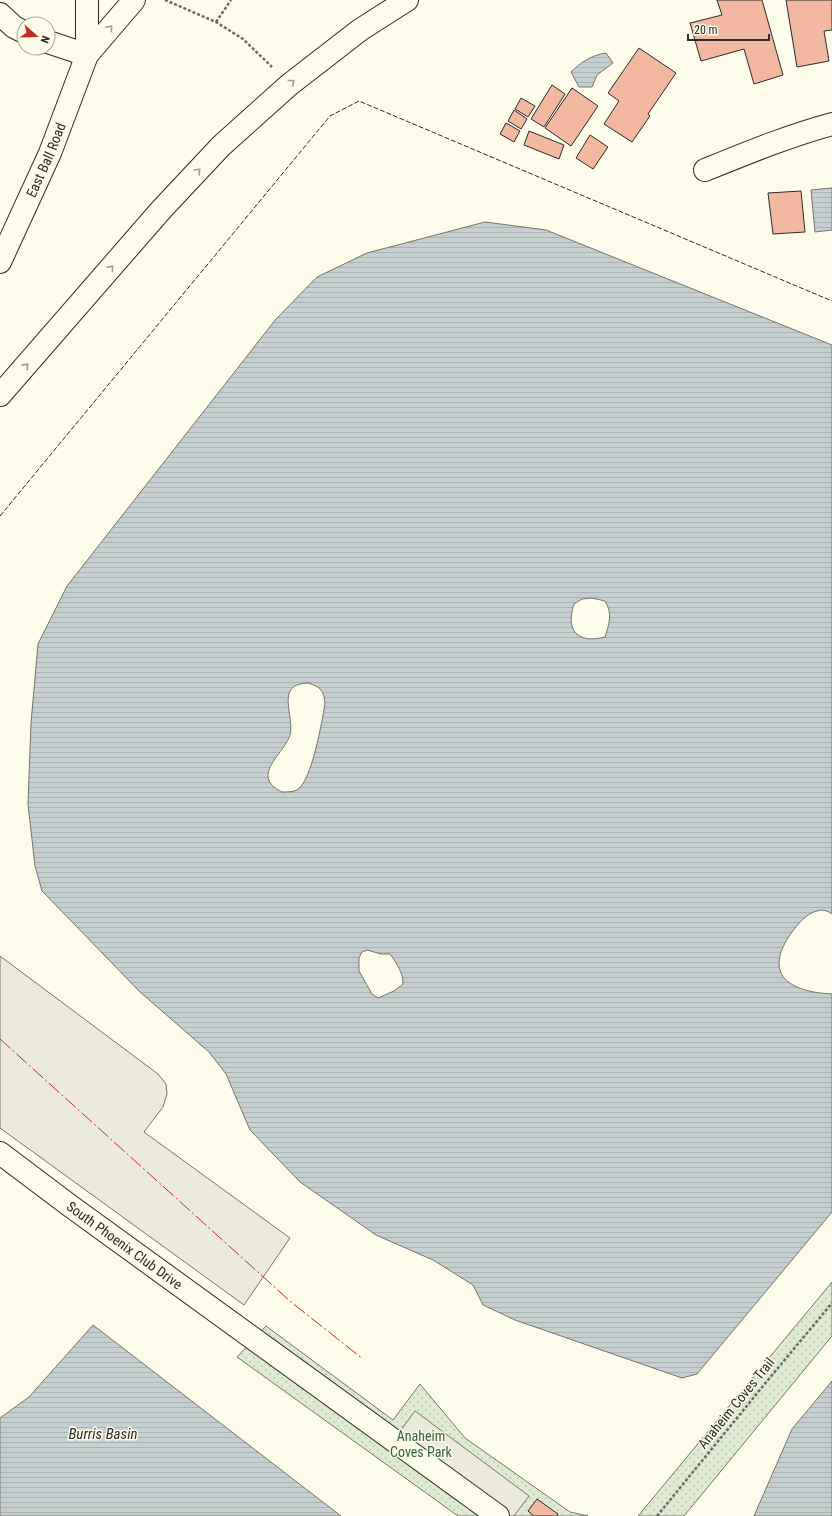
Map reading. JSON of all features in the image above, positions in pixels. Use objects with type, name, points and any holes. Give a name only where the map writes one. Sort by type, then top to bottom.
[{"type":"main road","name":"East Ball Road","points":[[86,0],[87,55]]},
{"type":"main road","name":"East Ball Road","points":[[0,262],[50,153],[87,55],[134,0]]},
{"type":"main road","points":[[0,395],[166,204],[221,146],[289,84],[360,30],[407,0]]},
{"type":"main road","points":[[0,14],[16,28]]},
{"type":"main road","points":[[56,45],[87,55]]},
{"type":"main road","points":[[705,170],[764,146],[806,131],[832,124]]},
{"type":"main road","name":"South Phoenix Club Drive","points":[[0,1153],[69,1205],[498,1516]]},
{"type":"path","points":[[165,0],[216,22],[243,39],[289,84]]},
{"type":"path","points":[[216,22],[231,0]]},
{"type":"path","name":"Anaheim Coves Trail","points":[[657,1516],[832,1303]]},
{"type":"green space","points":[[832,1282],[832,1336],[684,1516],[638,1516]]},
{"type":"green space","name":"Anaheim Coves Park","points":[[266,1326],[393,1420],[420,1384],[465,1438],[570,1512],[588,1516],[458,1516],[237,1357]]},
{"type":"shaded area","points":[[0,956],[158,1074],[166,1084],[167,1094],[163,1107],[144,1132],[290,1238],[244,1305],[0,1128]]},
{"type":"shaded area","points":[[415,1411],[529,1496],[514,1516],[482,1516],[389,1446]]},
{"type":"water","points":[[606,53],[613,63],[597,75],[592,87],[579,87],[571,72],[579,65],[596,55]]},
{"type":"water","points":[[832,188],[832,230],[815,232],[811,190]]},
{"type":"water","points":[[485,222],[546,230],[832,345],[832,914],[821,910],[806,916],[792,932],[783,947],[779,960],[780,970],[785,978],[793,985],[804,990],[817,993],[832,994],[832,1212],[697,1374],[682,1378],[515,1320],[483,1305],[473,1285],[433,1260],[376,1235],[300,1182],[250,1130],[226,1074],[209,1052],[140,992],[42,891],[35,866],[28,804],[31,723],[38,644],[67,586],[276,319],[317,277],[367,253]],"holes":[[[592,598],[605,601],[610,615],[605,637],[596,639],[581,637],[576,633],[571,622],[574,604],[582,599]],[[308,683],[319,688],[323,693],[325,704],[316,750],[307,775],[297,790],[292,792],[282,792],[273,786],[268,779],[268,772],[290,735],[289,695],[292,689],[298,685]],[[367,950],[381,954],[390,954],[401,972],[403,984],[394,991],[378,998],[372,994],[359,971],[359,958],[362,952]]]},
{"type":"water","name":"Burris Basin","points":[[93,1325],[341,1516],[0,1516],[0,1418],[29,1397]]},
{"type":"water","points":[[832,1381],[832,1516],[754,1516],[792,1429]]},
{"type":"building","points":[[717,0],[762,0],[783,75],[754,84],[744,49],[701,61],[690,23],[722,15]]},
{"type":"building","points":[[786,0],[832,0],[832,30],[824,31],[829,61],[797,67]]},
{"type":"building","points":[[639,48],[676,73],[648,114],[650,116],[632,142],[604,124],[619,101],[608,93]]},
{"type":"building","points":[[552,85],[565,94],[544,127],[531,119]]},
{"type":"building","points":[[572,88],[598,106],[571,146],[545,128]]},
{"type":"building","points":[[521,98],[535,106],[528,117],[515,109]]},
{"type":"building","points":[[514,110],[527,119],[521,129],[508,121]]},
{"type":"building","points":[[506,123],[520,131],[514,142],[500,134]]},
{"type":"building","points":[[529,131],[564,145],[559,159],[524,145]]},
{"type":"building","points":[[590,135],[608,147],[593,169],[576,158]]},
{"type":"building","points":[[801,191],[805,232],[773,234],[768,193]]},
{"type":"building","points":[[537,1499],[558,1514],[557,1516],[534,1516],[528,1511]]},
{"type":"fence","points":[[0,516],[330,116],[359,101],[832,301]]},
{"type":"power","points":[[0,1039],[291,1302],[363,1359]]}]
